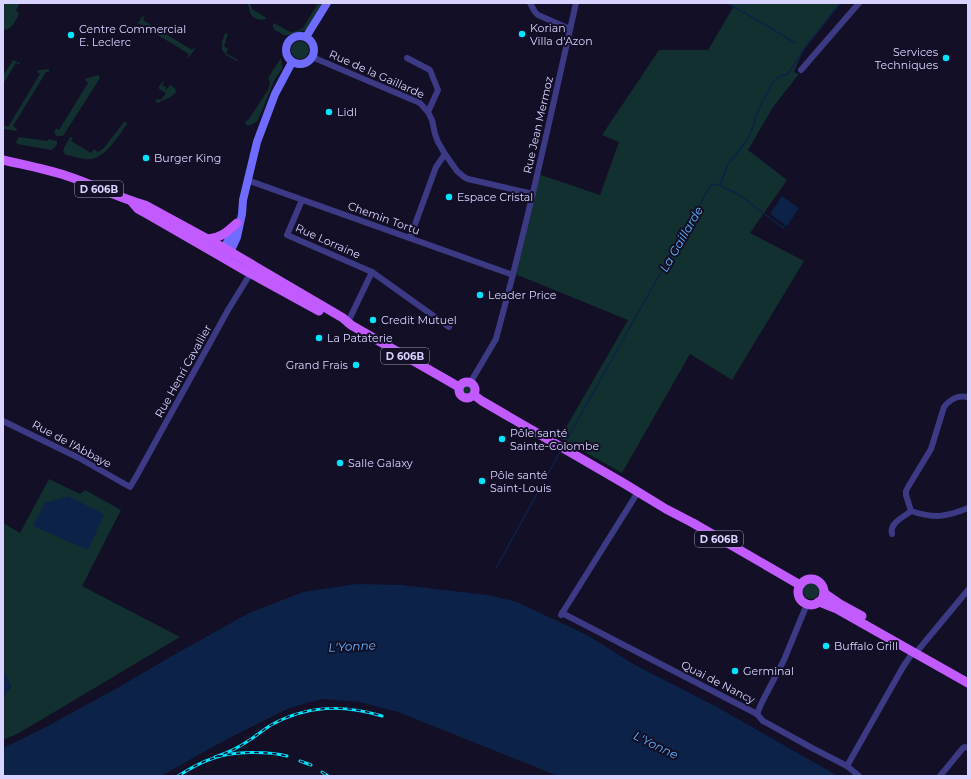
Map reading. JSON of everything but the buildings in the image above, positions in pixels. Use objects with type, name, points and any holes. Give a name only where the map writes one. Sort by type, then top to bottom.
[{"type":"main road","name":"D 606B","points":[[3,160],[68,176],[145,205],[208,239],[225,254]]},
{"type":"main road","name":"D 606B","points":[[131,201],[138,209],[343,318],[349,324],[459,387]]},
{"type":"main road","points":[[208,239],[214,239],[221,236],[237,223]]},
{"type":"main road","points":[[465,382],[470,383],[475,389],[474,395],[469,398],[464,398],[460,395],[459,387],[465,382]]},
{"type":"main road","name":"D 606B","points":[[474,395],[666,509],[800,585]]},
{"type":"main road","points":[[811,579],[817,580],[822,584],[824,592],[820,601],[813,604],[807,604],[800,598],[798,592],[800,585],[804,581],[811,579]]},
{"type":"main road","points":[[824,592],[840,604],[968,683]]},
{"type":"main road","points":[[818,602],[837,609],[968,676]]},
{"type":"street","points":[[306,37],[327,3]]},
{"type":"street","points":[[530,3],[534,12],[538,15],[570,29]]},
{"type":"street","name":"Rue Jean Mermoz","points":[[470,383],[496,339],[533,194],[576,3]]},
{"type":"street","points":[[801,70],[859,3]]},
{"type":"street","points":[[293,37],[306,37],[310,40],[314,48],[312,56],[309,60],[301,64],[296,64],[287,56],[287,44],[293,37]]},
{"type":"street","name":"Rue de la Gaillarde","points":[[312,56],[420,103],[428,112],[432,120],[438,142],[445,154],[457,171],[464,177],[533,194]]},
{"type":"street","points":[[407,58],[430,70],[437,87],[438,90],[428,112]]},
{"type":"street","points":[[225,254],[237,237],[247,180],[257,142],[272,100],[292,62]]},
{"type":"street","points":[[410,238],[436,167],[445,154]]},
{"type":"street","name":"Chemin Tortu","points":[[247,180],[513,275]]},
{"type":"street","name":"Rue Lorraine","points":[[302,200],[287,235],[372,272],[449,327]]},
{"type":"street","points":[[225,254],[242,214]]},
{"type":"street","name":"Rue Henri Cavallier","points":[[130,486],[228,310],[252,270]]},
{"type":"street","points":[[349,324],[372,272]]},
{"type":"street","points":[[911,511],[906,491],[931,449],[944,407],[954,398],[961,396],[968,397]]},
{"type":"street","name":"Rue de l'Abbaye","points":[[3,421],[79,458],[130,486]]},
{"type":"street","name":"Quai de Nancy","points":[[638,492],[562,614],[757,714],[763,721],[847,766],[859,776]]},
{"type":"street","points":[[911,511],[923,515],[946,516],[968,508]]},
{"type":"street","points":[[892,534],[892,526],[911,511]]},
{"type":"street","points":[[847,766],[903,667],[968,590]]},
{"type":"street","points":[[757,714],[784,660],[807,604]]},
{"type":"street","points":[[940,776],[963,748],[968,748]]},
{"type":"green space","points":[[3,3],[20,3],[16,10],[19,14],[15,22],[6,30],[3,30]]},
{"type":"green space","points":[[247,3],[250,3],[252,9],[266,19],[259,20],[253,17]]},
{"type":"green space","points":[[318,3],[322,3],[306,30],[284,35],[275,30],[273,27],[274,23],[290,32],[303,28]]},
{"type":"green space","points":[[729,3],[840,3],[804,48],[794,72],[799,74],[773,107],[748,150],[787,180],[750,233],[804,261],[732,380],[690,354],[622,473],[560,438],[628,320],[515,274],[538,174],[600,195],[619,142],[602,135],[659,50],[708,50],[734,6]]},
{"type":"green space","points":[[145,16],[143,20],[192,50],[194,47],[195,49],[189,57],[187,58],[189,54],[138,23],[142,17]]},
{"type":"green space","points":[[225,33],[228,34],[224,46],[228,49],[226,53],[238,60],[237,61],[226,55],[222,50],[222,42]]},
{"type":"green space","points":[[296,41],[304,41],[309,46],[307,57],[304,59],[296,59],[291,54],[291,46]]},
{"type":"green space","points":[[281,58],[282,69],[275,79],[258,120],[253,124],[246,125],[245,122],[249,119],[268,90],[270,83],[268,78]]},
{"type":"green space","points":[[13,60],[20,63],[20,65],[16,63],[3,84],[3,76]]},
{"type":"green space","points":[[49,69],[49,72],[46,72],[13,126],[17,129],[16,131],[4,129],[5,125],[8,127],[40,74],[37,72],[39,70]]},
{"type":"green space","points":[[98,75],[100,78],[63,136],[57,136],[54,133],[56,128],[59,130],[88,83],[85,80]]},
{"type":"green space","points":[[163,81],[162,86],[166,87],[165,89],[167,89],[170,85],[175,88],[176,92],[172,96],[158,103],[155,101],[157,99],[161,100],[166,93],[158,88]]},
{"type":"green space","points":[[124,122],[127,124],[116,140],[96,158],[82,158],[66,155],[63,152],[71,137],[73,138],[71,141],[91,153],[94,149],[98,152],[103,149]]},
{"type":"green space","points":[[19,137],[47,141],[49,139],[57,141],[57,144],[51,150],[17,144],[16,142]]},
{"type":"green space","points":[[465,385],[469,385],[471,386],[471,394],[465,395],[462,392],[462,388]]},
{"type":"green space","points":[[49,479],[80,494],[85,490],[121,510],[82,586],[180,637],[19,733],[3,740],[3,697],[11,687],[3,670],[3,523],[20,533]]},
{"type":"green space","points":[[808,583],[814,583],[819,588],[817,597],[814,599],[808,599],[803,594],[803,588]]},
{"type":"water","points":[[782,196],[799,208],[787,226],[770,214]]},
{"type":"water","points":[[68,496],[104,514],[88,550],[33,526],[45,503]]},
{"type":"water","name":"L'Yonne","points":[[357,584],[401,585],[488,595],[517,602],[589,636],[633,664],[717,707],[838,776],[558,776],[398,712],[360,702],[322,699],[289,708],[229,738],[161,776],[3,776],[3,748],[42,729],[121,686],[249,613],[303,592]]},
{"type":"water","points":[[3,670],[11,687],[3,697]]},
{"type":"waterway","name":"La Gaillarde","points":[[727,3],[795,43]]},
{"type":"waterway","name":"La Gaillarde","points":[[565,443],[711,185],[720,185],[728,164],[747,140],[761,104],[774,81],[778,77],[788,74],[804,49],[840,3]]},
{"type":"waterway","points":[[721,186],[738,194],[783,228],[785,224]]},
{"type":"waterway","name":"La Gaillarde","points":[[496,568],[560,452]]},
{"type":"railway","points":[[215,757],[240,746],[271,725],[298,713],[325,708],[339,708],[368,712],[382,716]]},
{"type":"railway","points":[[178,776],[204,762],[231,754],[261,753],[287,756]]},
{"type":"railway","points":[[300,761],[311,765]]},
{"type":"railway","points":[[322,772],[328,776]]},
{"type":"place","name":"Korian Villa d'Azon","points":[[522,34]]},
{"type":"place","name":"Centre Commercial E. Leclerc","points":[[71,35]]},
{"type":"place","name":"Services Techniques","points":[[946,58]]},
{"type":"place","name":"Lidl","points":[[329,112]]},
{"type":"place","name":"Burger King","points":[[146,158]]},
{"type":"place","name":"Espace Cristal","points":[[449,197]]},
{"type":"place","name":"Leader Price","points":[[480,295]]},
{"type":"place","name":"Credit Mutuel","points":[[373,320]]},
{"type":"place","name":"La Pataterie","points":[[319,338]]},
{"type":"place","name":"Grand Frais","points":[[356,365]]},
{"type":"place","name":"Pôle santé Sainte-Colombe","points":[[502,439]]},
{"type":"place","name":"Salle Galaxy","points":[[340,463]]},
{"type":"place","name":"Pôle santé Saint-Louis","points":[[482,481]]},
{"type":"place","name":"Buffalo Grill","points":[[826,646]]},
{"type":"place","name":"Germinal","points":[[735,671]]}]
